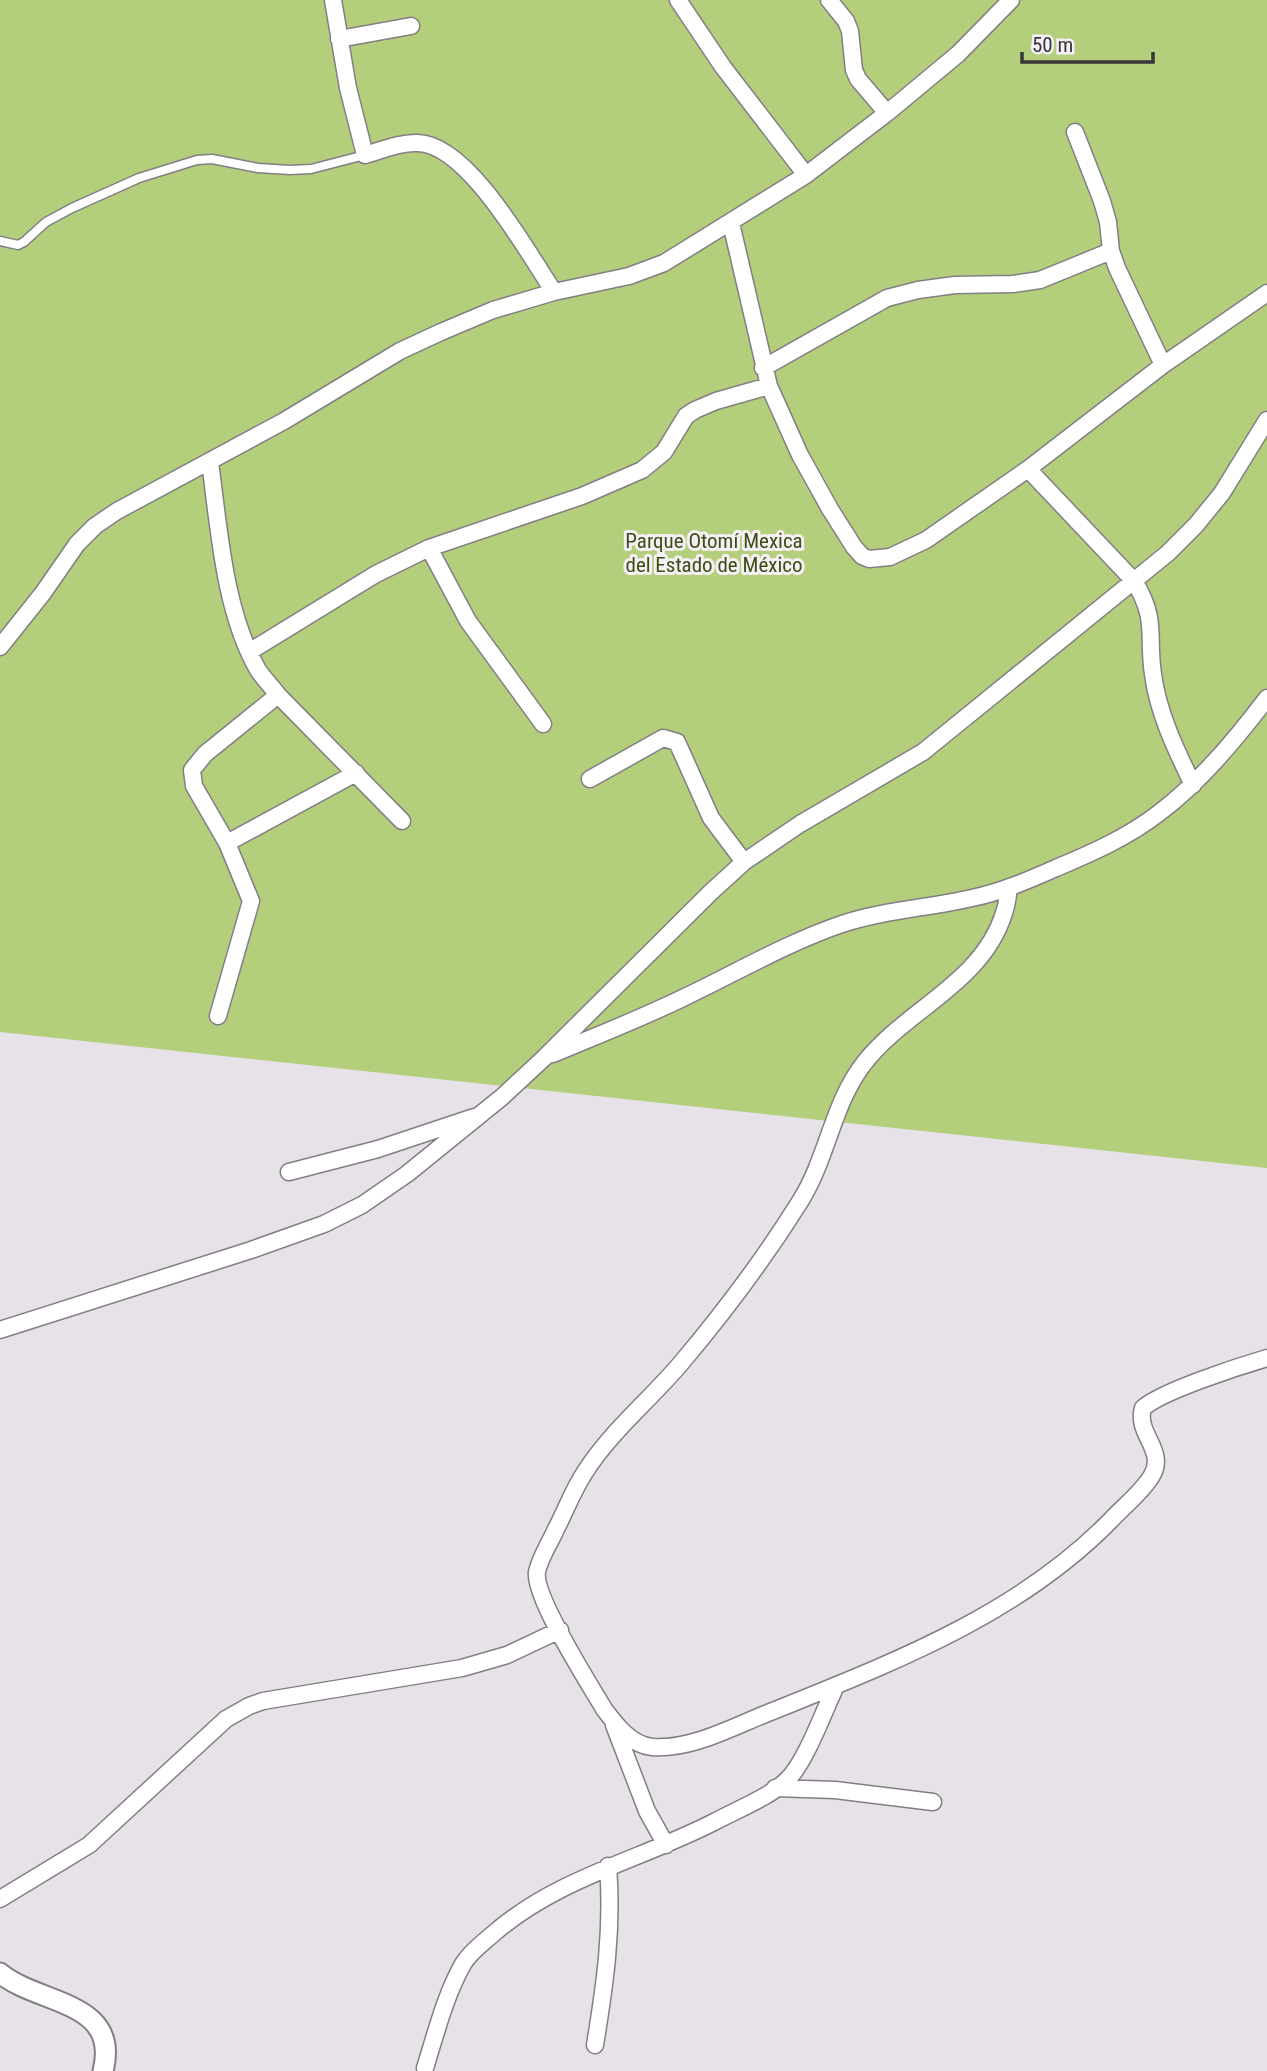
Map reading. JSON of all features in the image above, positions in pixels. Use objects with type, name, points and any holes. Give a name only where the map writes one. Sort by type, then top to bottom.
[{"type":"street","points":[[332,0],[348,88],[365,155],[398,145],[420,142],[452,156],[489,196],[554,292]]},
{"type":"street","points":[[678,0],[717,58],[806,175]]},
{"type":"street","points":[[829,0],[846,21],[850,31],[854,70],[858,79],[887,113]]},
{"type":"street","points":[[0,647],[43,593],[77,544],[94,526],[160,486],[308,407],[400,351],[493,310],[554,292],[629,276],[664,263],[806,175],[958,54],[1011,0]]},
{"type":"street","points":[[340,39],[411,26]]},
{"type":"street","points":[[1075,132],[1105,212],[1111,251],[1132,303],[1163,365]]},
{"type":"street","points":[[731,223],[769,386],[800,455],[830,509],[854,547],[869,559],[890,556],[926,540],[1028,469],[1163,365],[1267,293]]},
{"type":"street","points":[[763,368],[887,298],[918,290],[956,285],[1013,284],[1040,280],[1111,251]]},
{"type":"street","points":[[249,652],[376,574],[429,548],[544,510],[621,480],[656,461],[686,416],[695,410],[769,386]]},
{"type":"street","points":[[0,1330],[324,1224],[362,1205],[407,1174],[480,1116],[544,1058],[744,862],[800,824],[923,752],[954,730],[1168,553],[1223,493],[1267,420]]},
{"type":"street","points":[[210,461],[220,539],[232,601],[249,652],[278,695],[402,821]]},
{"type":"street","points":[[1028,469],[1134,581],[1150,612],[1153,674],[1158,698],[1169,732],[1193,785]]},
{"type":"street","points":[[429,548],[468,621],[543,724]]},
{"type":"street","points":[[218,1016],[251,901],[227,843],[194,786],[192,770],[195,762],[278,695]]},
{"type":"street","points":[[544,1058],[685,997],[797,942],[841,924],[870,916],[974,898],[1069,863],[1135,830],[1193,785],[1233,742],[1267,698]]},
{"type":"street","points":[[590,779],[649,744],[663,738],[677,741],[711,818],[744,862]]},
{"type":"street","points":[[227,843],[356,773]]},
{"type":"street","points":[[1009,887],[1004,913],[995,934],[979,957],[963,976],[880,1045],[864,1063],[849,1087],[817,1171],[801,1200],[704,1336],[674,1372],[634,1411],[585,1472],[542,1558],[536,1576],[559,1630],[613,1721],[629,1737],[644,1745],[678,1745],[695,1741],[836,1686],[940,1641],[987,1614],[1068,1560],[1097,1535],[1140,1490],[1154,1471],[1156,1455],[1141,1424],[1143,1408],[1150,1402],[1179,1390],[1267,1358]]},
{"type":"street","points":[[289,1172],[378,1149],[480,1116]]},
{"type":"street","points":[[0,1899],[89,1845],[226,1720],[249,1706],[263,1701],[462,1668],[508,1655],[559,1630]]},
{"type":"street","points":[[425,2068],[441,2016],[464,1962],[500,1928],[533,1904],[608,1866],[703,1828],[786,1781],[798,1764],[836,1686]]},
{"type":"street","points":[[613,1721],[647,1811],[666,1844]]},
{"type":"street","points":[[775,1788],[835,1790],[933,1802]]},
{"type":"street","points":[[595,2045],[608,1968],[611,1922],[608,1866]]},
{"type":"street","points":[[0,1973],[18,1985],[83,2012],[94,2021],[106,2045],[103,2071]]},
{"type":"lane","points":[[0,241],[10,244],[24,242],[56,216],[139,178],[197,160],[212,159],[258,168],[290,170],[311,169],[365,155]]},
{"type":"green space","name":"Parque Otomí Mexica del Estado de México","points":[[0,0],[1267,0],[1267,1168],[0,1032]]}]
